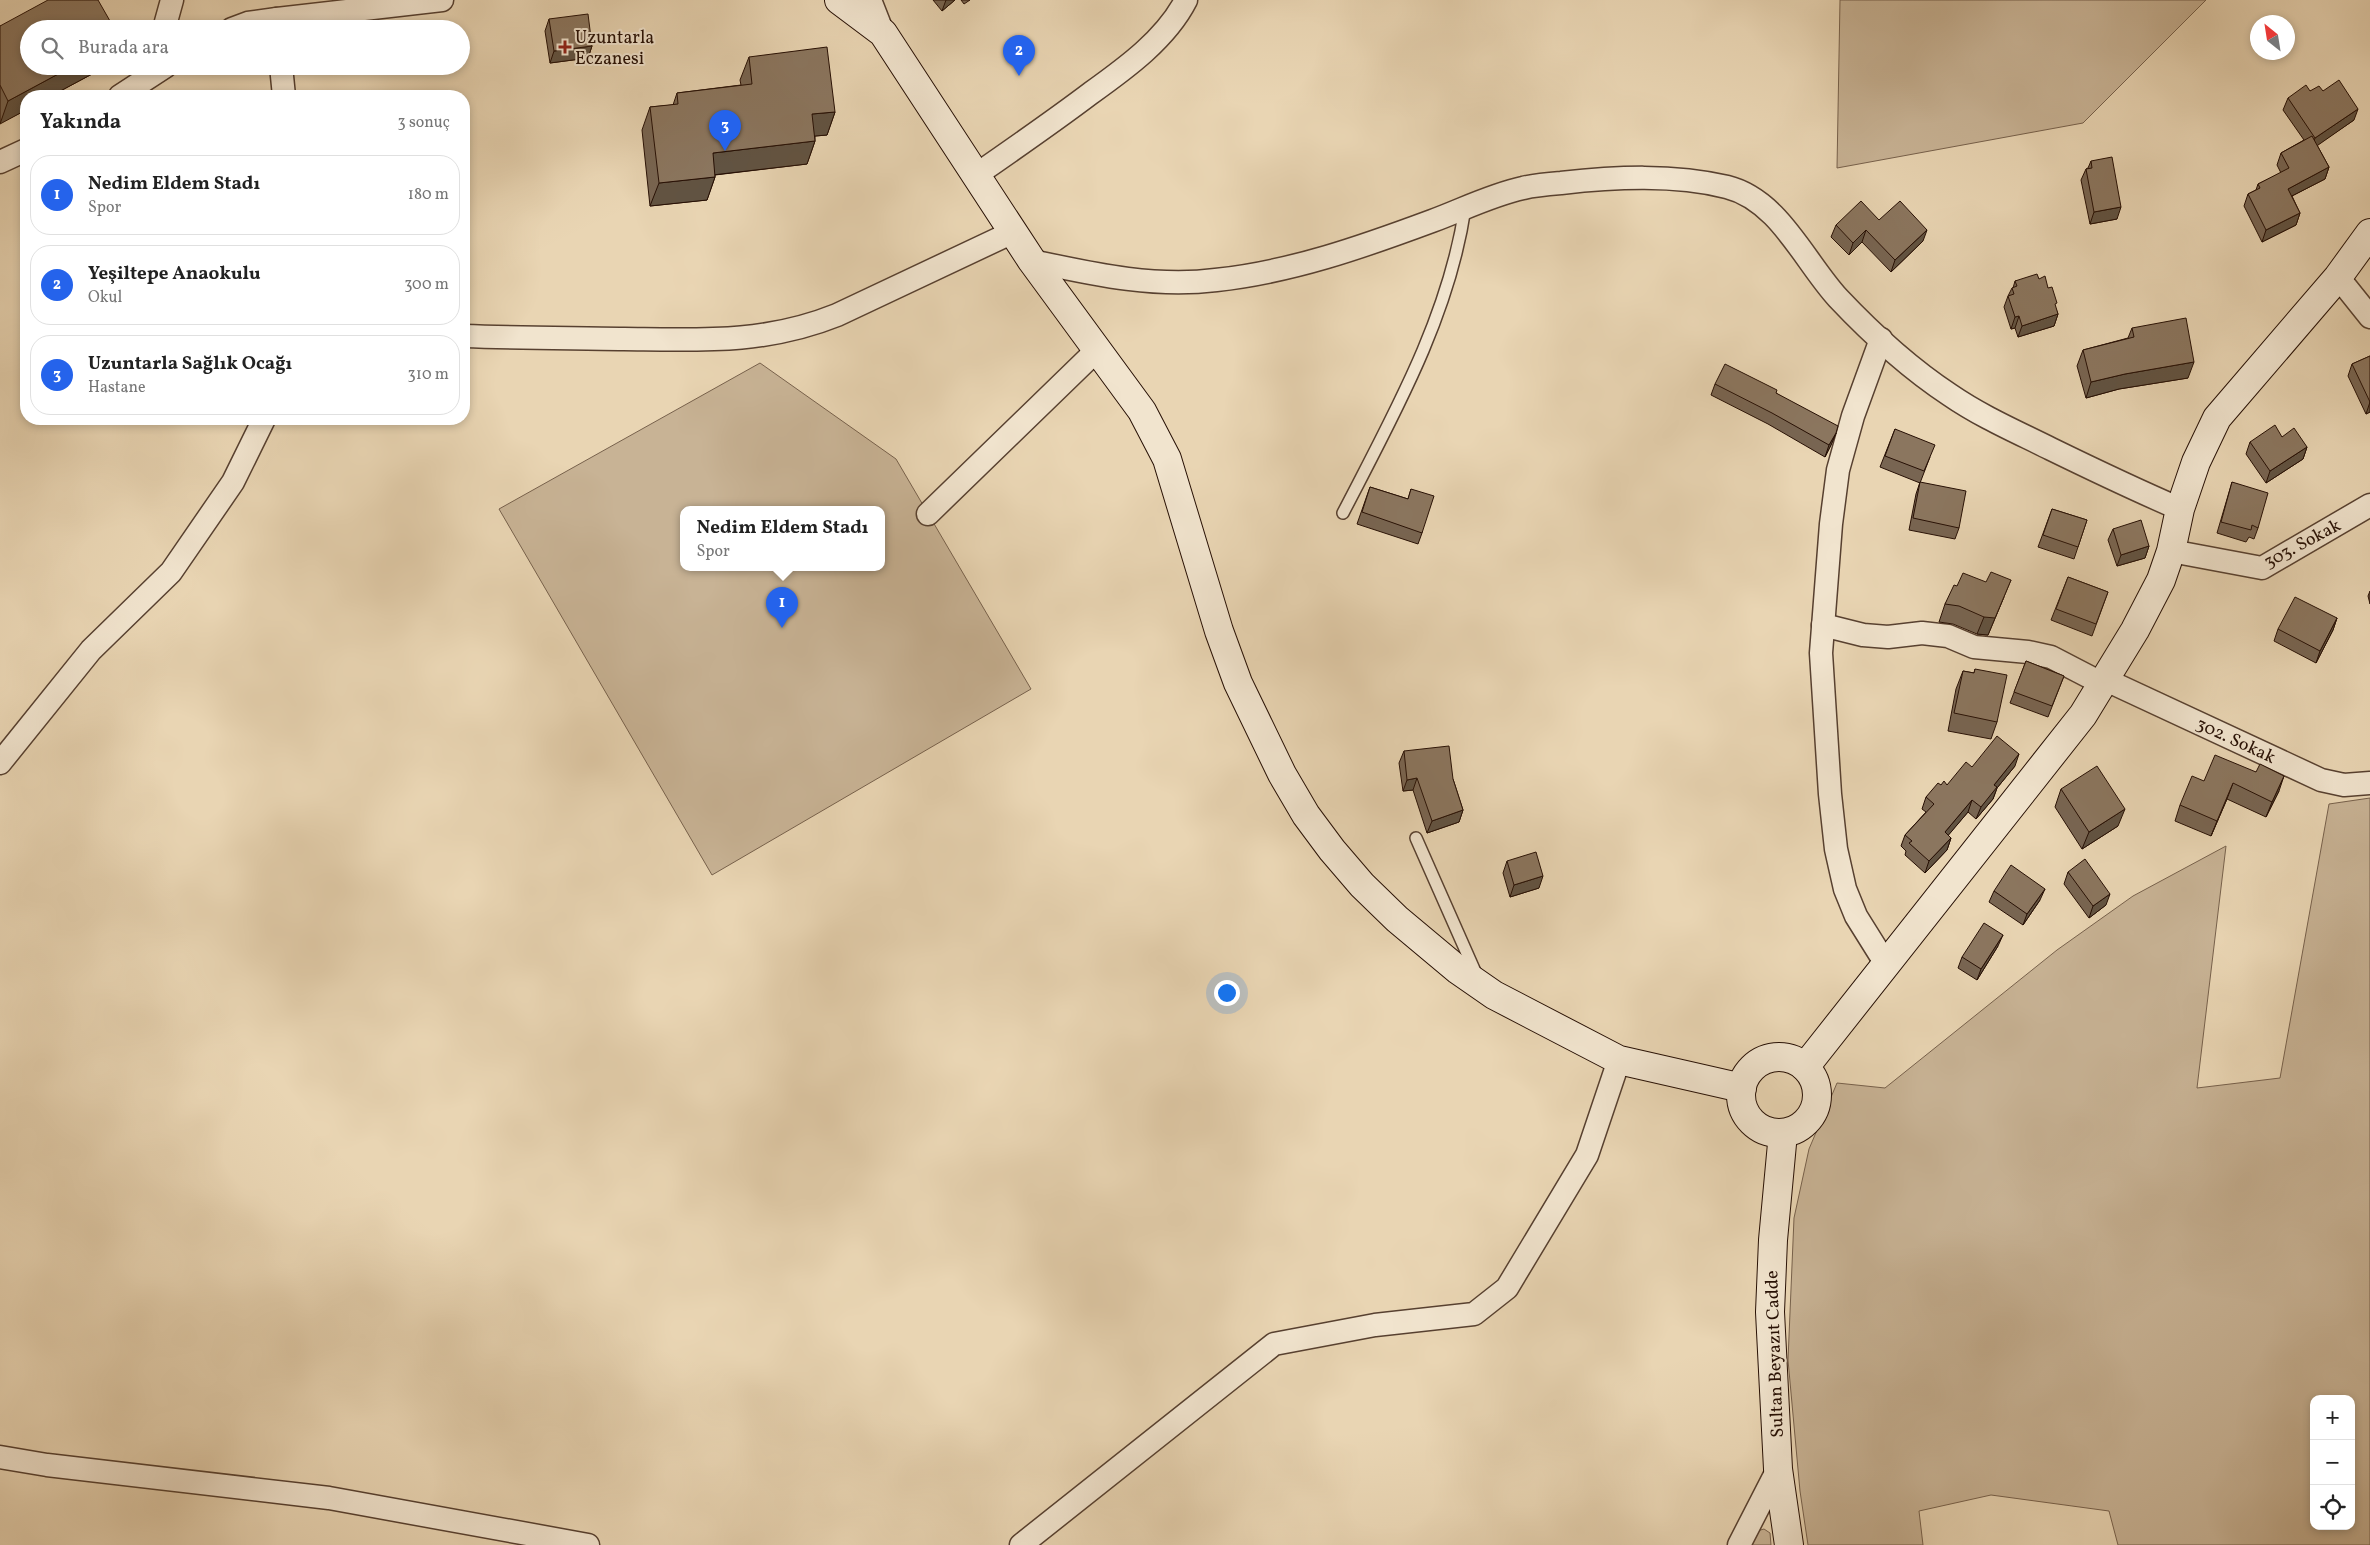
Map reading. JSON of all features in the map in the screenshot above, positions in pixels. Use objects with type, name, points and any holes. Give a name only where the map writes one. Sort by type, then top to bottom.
[{"type":"street","points":[[166,20],[172,0]]},
{"type":"street","points":[[288,20],[327,6],[442,0]]},
{"type":"street","points":[[839,0],[882,33]]},
{"type":"street","points":[[870,0],[882,33],[1032,261],[1142,411],[1164,452],[1219,630],[1238,683],[1282,774],[1306,815],[1332,850],[1362,885],[1397,919],[1458,970],[1483,988],[1536,1019],[1619,1060],[1742,1088]]},
{"type":"street","points":[[976,175],[1058,118],[1128,64],[1172,22],[1186,0]]},
{"type":"street","points":[[128,90],[150,75]]},
{"type":"street","points":[[282,75],[283,90]]},
{"type":"street","points":[[0,162],[20,153]]},
{"type":"street","points":[[1032,261],[1108,277],[1169,282],[1215,281],[1302,264],[1356,249],[1525,187],[1582,180],[1636,178],[1692,182],[1729,188],[1752,197],[1772,213],[1824,282],[1914,370],[1995,422],[2108,478],[2180,508]]},
{"type":"street","points":[[470,336],[724,340],[773,335],[810,326],[838,315],[1013,232]]},
{"type":"street","points":[[1805,1067],[2083,715],[2149,606],[2161,580],[2171,551],[2180,508],[2196,462],[2216,418],[2338,277],[2370,233]]},
{"type":"street","points":[[2338,277],[2370,317]]},
{"type":"street","points":[[1881,338],[1854,416],[1838,470],[1831,524],[1821,662],[1830,794],[1836,849],[1845,889],[1856,916],[1886,964]]},
{"type":"street","points":[[928,514],[1097,350]]},
{"type":"street","points":[[0,762],[91,650],[171,572],[233,482],[261,425]]},
{"type":"street","name":"303. Sokak","points":[[2171,551],[2262,568],[2370,505]]},
{"type":"street","name":"302. Sokak","points":[[1823,625],[1863,635],[1888,636],[1922,633],[1948,636],[1974,647],[2028,652],[2050,657],[2322,780],[2344,785],[2370,783]]},
{"type":"street","points":[[1780,1058],[1792,1060],[1805,1067],[1816,1088],[1816,1100],[1813,1112],[1805,1122],[1795,1130],[1783,1133],[1766,1130],[1751,1121],[1744,1111],[1741,1100],[1746,1076],[1755,1066],[1767,1060],[1780,1058]]},
{"type":"street","points":[[1020,1545],[1274,1344],[1375,1325],[1474,1314],[1507,1288],[1587,1155],[1619,1060]]},
{"type":"street","name":"Sultan Beyazıt Cadde","points":[[1783,1133],[1773,1240],[1770,1312],[1778,1469],[1789,1545]]},
{"type":"street","points":[[0,1457],[47,1465],[329,1498],[588,1545]]},
{"type":"street","points":[[1739,1545],[1778,1469]]},
{"type":"lane","points":[[1343,513],[1390,423],[1424,350],[1460,242],[1466,208]]},
{"type":"lane","points":[[1416,838],[1483,988]]},
{"type":"shaded area","points":[[1840,0],[2206,0],[2083,123],[1837,168]]},
{"type":"shaded area","points":[[760,363],[896,459],[1031,689],[712,875],[499,509]]},
{"type":"shaded area","points":[[2370,798],[2370,1545],[2118,1545],[2109,1511],[1991,1495],[1919,1511],[1923,1545],[1808,1545],[1800,1491],[1788,1360],[1794,1218],[1809,1149],[1837,1083],[1885,1088],[2057,950],[2133,896],[2226,846],[2197,1088],[2280,1078],[2329,804]]},
{"type":"shaded area","points":[[1764,1529],[1770,1533],[1771,1545],[1749,1545],[1757,1531]]},
{"type":"building","points":[[48,0],[98,0],[109,20],[20,20],[20,75],[56,75],[28,90],[20,90],[20,95],[8,101],[0,85],[0,26]]},
{"type":"building","points":[[588,14],[592,46],[554,51],[549,19]]},
{"type":"building","points":[[827,47],[835,112],[812,114],[815,141],[713,153],[715,177],[659,183],[650,107],[678,104],[677,93],[752,84],[749,57]]},
{"type":"building","points":[[2339,80],[2358,109],[2315,138],[2288,98],[2306,85],[2310,91],[2319,86],[2323,91]]},
{"type":"building","points":[[2312,136],[2329,167],[2288,189],[2300,213],[2266,230],[2248,194],[2260,188],[2258,184],[2289,168],[2281,153]]},
{"type":"building","points":[[2112,157],[2121,207],[2094,212],[2086,169],[2092,168],[2091,161]]},
{"type":"building","points":[[1861,201],[1879,220],[1900,201],[1927,230],[1895,260],[1866,230],[1853,243],[1836,225]]},
{"type":"building","points":[[2037,274],[2039,279],[2045,276],[2048,288],[2052,287],[2058,314],[2022,326],[2019,316],[2015,317],[2008,296],[2014,294],[2012,288],[2017,286],[2015,281]]},
{"type":"building","points":[[2186,318],[2194,362],[2091,382],[2083,350],[2134,337],[2132,328]]},
{"type":"building","points":[[2370,356],[2370,402],[2352,364]]},
{"type":"building","points":[[1725,364],[1777,390],[1776,393],[1838,426],[1829,445],[1715,384]]},
{"type":"building","points":[[2275,425],[2282,437],[2294,428],[2307,447],[2270,471],[2250,442]]},
{"type":"building","points":[[1895,429],[1935,445],[1924,471],[1885,456]]},
{"type":"building","points":[[1920,482],[1966,491],[1959,528],[1913,518]]},
{"type":"building","points":[[2232,482],[2268,493],[2258,528],[2252,525],[2251,530],[2221,522]]},
{"type":"building","points":[[1370,487],[1408,499],[1411,489],[1434,496],[1422,533],[1362,512]]},
{"type":"building","points":[[2052,509],[2087,520],[2078,547],[2043,535]]},
{"type":"building","points":[[2141,520],[2149,546],[2121,555],[2113,529]]},
{"type":"building","points":[[1991,572],[2011,580],[1995,618],[1984,617],[1959,606],[1945,604],[1954,585],[1957,586],[1963,573],[1986,582]]},
{"type":"building","points":[[2068,577],[2108,592],[2096,624],[2056,609]]},
{"type":"building","points":[[2295,597],[2337,618],[2320,651],[2278,629]]},
{"type":"building","points":[[2026,661],[2064,676],[2052,706],[2014,692]]},
{"type":"building","points":[[1975,669],[2007,675],[1997,722],[1954,713],[1963,671],[1974,673]]},
{"type":"building","points":[[1997,736],[2019,754],[1994,785],[1997,787],[1981,807],[1972,800],[1945,832],[1951,838],[1929,861],[1909,843],[1912,841],[1905,835],[1934,804],[1926,797],[1938,783],[1941,785],[1944,781],[1947,785],[1966,762],[1972,767]]},
{"type":"building","points":[[1449,746],[1453,779],[1463,810],[1432,821],[1417,778],[1407,780],[1404,751]]},
{"type":"building","points":[[2215,755],[2256,772],[2260,764],[2284,776],[2272,802],[2233,783],[2217,821],[2180,805],[2192,776],[2204,781]]},
{"type":"building","points":[[2097,766],[2125,809],[2089,832],[2061,789]]},
{"type":"building","points":[[1536,852],[1543,876],[1514,885],[1507,861]]},
{"type":"building","points":[[2085,859],[2110,894],[2093,906],[2068,872]]},
{"type":"building","points":[[2011,865],[2045,889],[2027,914],[1994,891]]},
{"type":"building","points":[[1984,923],[2003,935],[1981,969],[1962,957]]},
{"type":"place","name":"Uzuntarla Eczanesi","points":[[565,47]]},
{"type":"place","name":"Yeşiltepe Anaokulu","points":[[1019,76]]},
{"type":"place","name":"Uzuntarla Sağlık Ocağı","points":[[725,151]]},
{"type":"place","name":"Nedim Eldem Stadı","points":[[782,628]]}]
